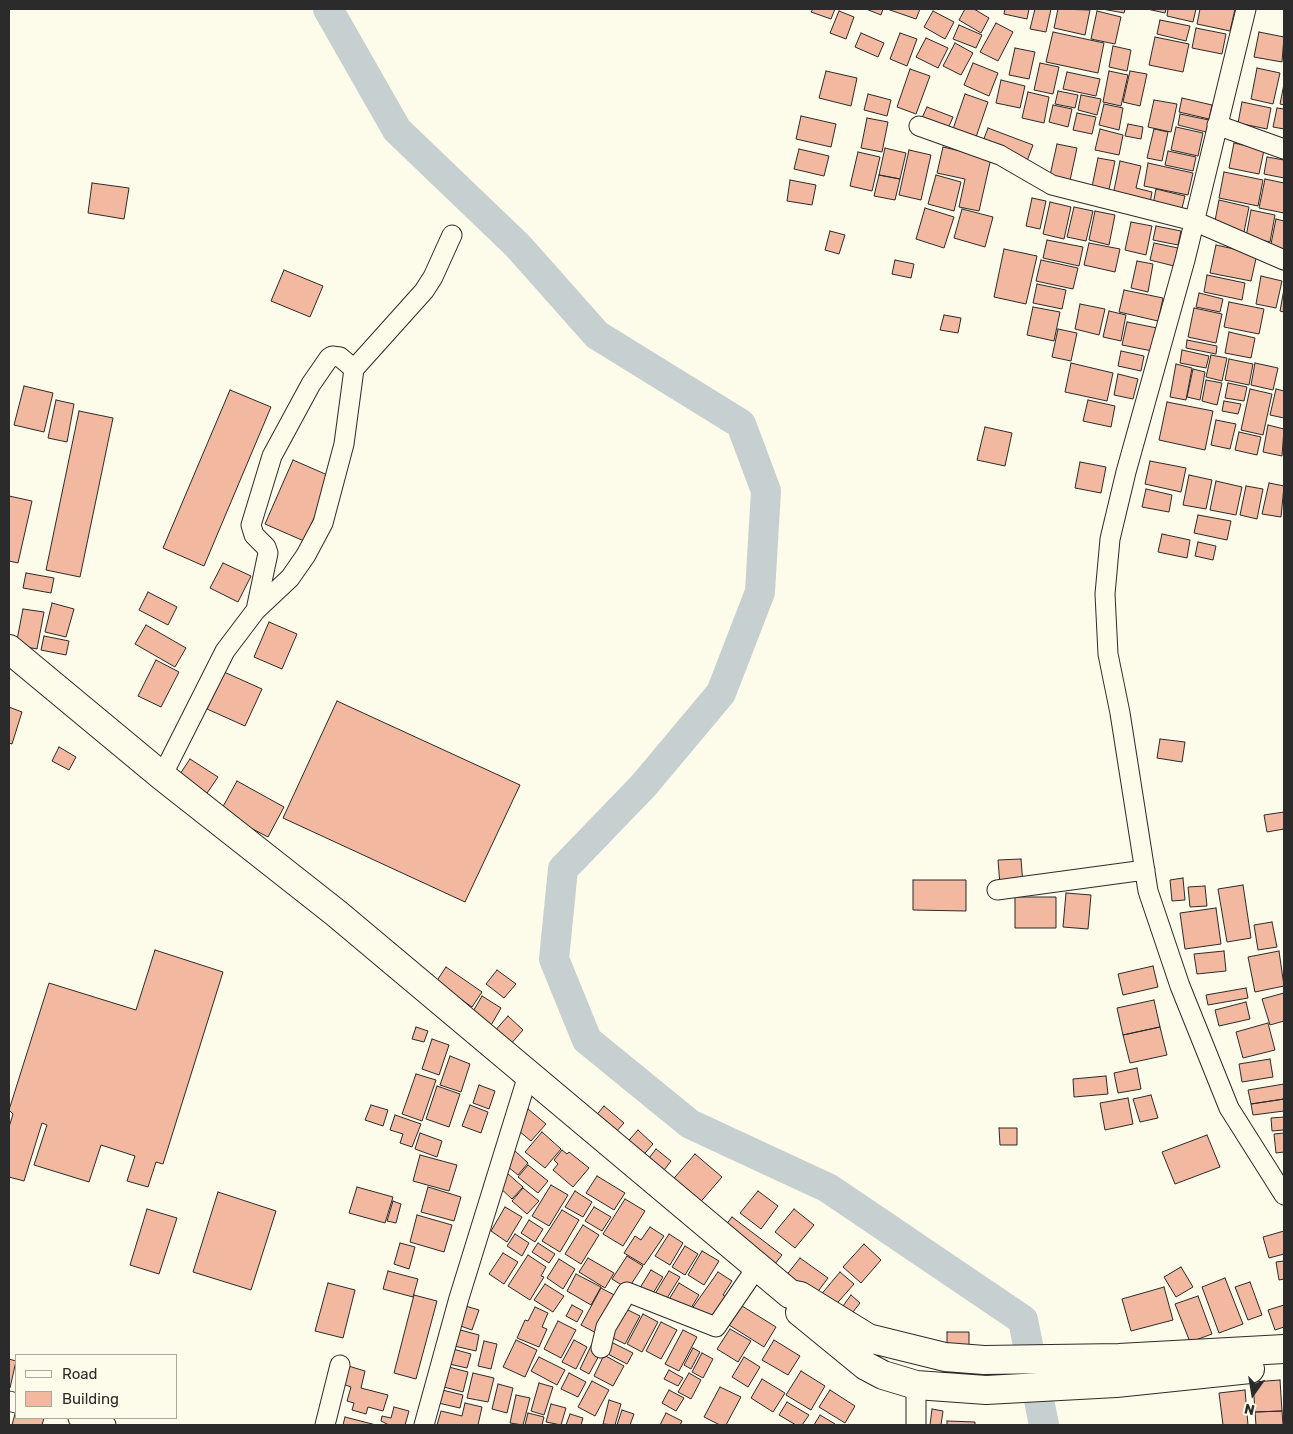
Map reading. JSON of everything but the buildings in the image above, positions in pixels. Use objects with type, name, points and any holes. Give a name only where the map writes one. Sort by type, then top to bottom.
[{"type":"highway","points":[[9,649],[162,776],[336,914],[790,1294],[800,1296],[868,1338],[945,1357],[1118,1370],[1284,1364]]},
{"type":"highway","points":[[790,1294],[792,1306],[866,1366],[883,1375],[916,1385],[986,1390],[1118,1370],[1284,1350]]},
{"type":"street","points":[[1246,9],[1148,400],[1126,472],[1110,539],[1104,594],[1108,654],[1148,891],[1180,986],[1229,1108],[1284,1195]]},
{"type":"street","points":[[1217,125],[1284,149]]},
{"type":"street","points":[[919,126],[1000,155],[1052,185],[1194,221],[1284,260]]},
{"type":"street","points":[[162,776],[225,651],[256,610],[290,578],[306,555],[323,523],[344,444],[354,369],[424,291],[433,277],[452,235]]},
{"type":"street","points":[[256,610],[268,554],[266,547],[254,535],[251,525],[272,456],[311,384],[329,358],[332,356],[340,358],[354,369]]},
{"type":"street","points":[[997,890],[1145,870]]},
{"type":"street","points":[[424,1425],[459,1298],[528,1075]]},
{"type":"street","points":[[601,1348],[606,1328],[627,1292],[716,1327],[757,1267]]},
{"type":"street","points":[[325,1425],[340,1365]]},
{"type":"street","points":[[916,1385],[916,1425]]},
{"type":"street","points":[[83,1421],[106,1425]]},
{"type":"waterway","points":[[328,9],[397,130],[518,246],[597,335],[741,424],[766,491],[760,592],[721,693],[644,785],[563,869],[554,959],[587,1040],[690,1124],[828,1188],[1023,1320],[1044,1425]]}]
